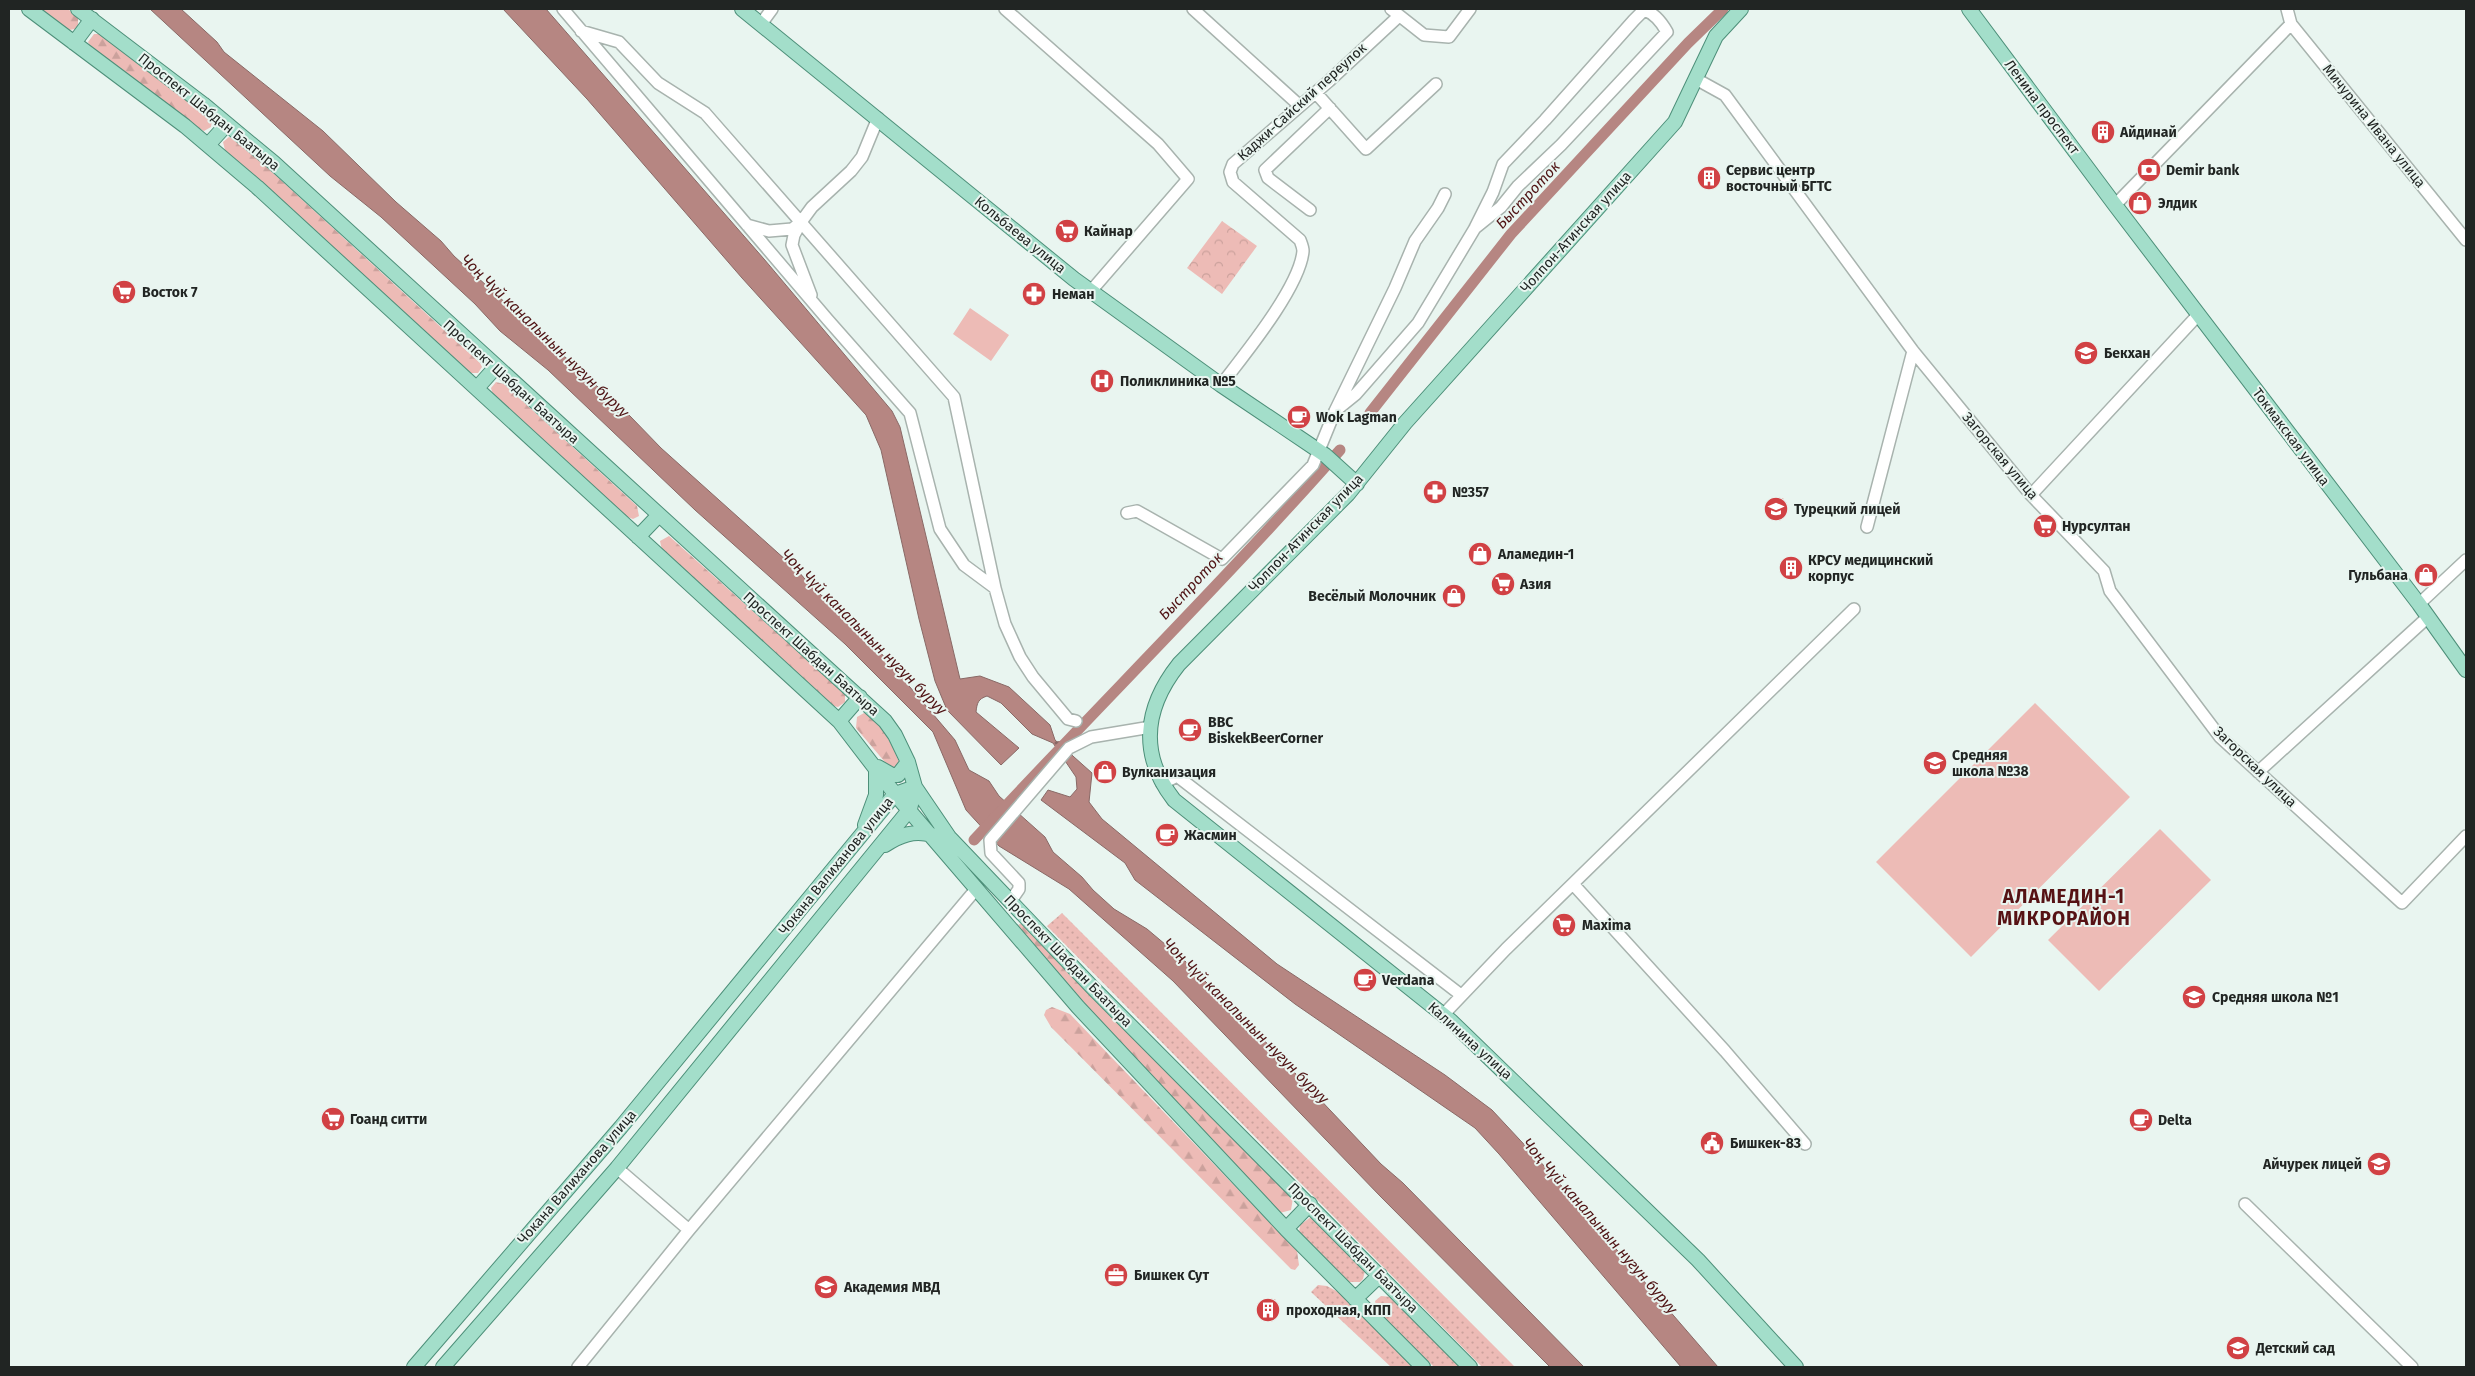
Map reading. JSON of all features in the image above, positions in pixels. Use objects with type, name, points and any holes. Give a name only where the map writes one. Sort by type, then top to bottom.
[{"type":"main road","name":"Проспект Шабдан Баатыра","points":[[29,9],[208,145],[838,721],[875,765],[895,794],[932,834],[1078,1006],[1286,1229],[1423,1367]]},
{"type":"main road","name":"Проспект Шабдан Баатыра","points":[[78,9],[227,124],[274,163],[495,368],[860,697],[895,735],[908,762],[915,787],[949,837],[1010,902],[1470,1367]]},
{"type":"main road","name":"Кольбаева улица","points":[[742,9],[1091,291],[1222,385],[1322,453],[1344,470],[1357,484]]},
{"type":"main road","name":"Чолпон-Атинская улица","points":[[1151,727],[1152,715],[1161,691],[1179,664],[1357,484],[1406,423],[1675,122],[1716,36],[1741,9]]},
{"type":"main road","name":"Ленина проспект","points":[[1969,9],[2115,205]]},
{"type":"main road","points":[[74,43],[92,19]]},
{"type":"main road","points":[[208,145],[227,124]]},
{"type":"main road","name":"Токмакская улица","points":[[2115,205],[2428,617],[2466,670]]},
{"type":"main road","points":[[476,388],[495,368]]},
{"type":"main road","points":[[638,537],[658,516]]},
{"type":"main road","points":[[838,721],[860,697]]},
{"type":"main road","name":"Калинина улица","points":[[1151,727],[1151,756],[1162,784],[1188,813],[1442,1015],[1691,1253],[1796,1367]]},
{"type":"main road","points":[[875,765],[885,773],[898,775],[908,762]]},
{"type":"main road","points":[[860,837],[876,795],[877,778],[875,765]]},
{"type":"main road","name":"Чокана Валиханова улица","points":[[414,1367],[621,1127],[895,794],[915,787]]},
{"type":"main road","name":"Чокана Валиханова улица","points":[[443,1367],[617,1168],[876,851],[910,809],[915,787]]},
{"type":"main road","points":[[876,851],[902,835],[921,832],[932,834]]},
{"type":"main road","points":[[1286,1229],[1310,1204]]},
{"type":"main road","points":[[1355,1299],[1380,1275]]},
{"type":"street","points":[[563,9],[814,304],[910,413],[940,529],[964,564],[995,588]]},
{"type":"street","points":[[761,24],[772,9]]},
{"type":"street","points":[[1005,9],[1158,144],[1188,179],[1091,291]]},
{"type":"street","points":[[1193,9],[1300,106]]},
{"type":"street","points":[[1395,12],[1424,34],[1449,38],[1470,9]]},
{"type":"street","name":"Мичурина Ивана улица","points":[[2287,9],[2291,24],[2466,240]]},
{"type":"street","points":[[1335,411],[1356,394],[1418,324],[1475,228],[1493,192],[1503,164],[1634,20],[1644,10],[1648,11],[1663,25],[1667,32],[1561,145],[1518,186],[1501,207],[1475,228]]},
{"type":"street","name":"Каджи-Сайский переулок","points":[[1222,385],[1283,300],[1293,282],[1303,250],[1300,240],[1233,182],[1230,172],[1233,164],[1316,92],[1395,12]]},
{"type":"street","points":[[2115,205],[2291,24]]},
{"type":"street","points":[[581,31],[619,42],[658,83],[705,113],[954,397],[995,588],[1005,624],[1024,664],[1068,719],[1076,720]]},
{"type":"street","name":"Загорская улица","points":[[1696,79],[1725,95],[1913,351],[2031,495],[2104,571],[2110,591],[2220,737],[2402,903],[2466,836]]},
{"type":"street","points":[[1316,92],[1366,149],[1436,84]]},
{"type":"street","points":[[1310,210],[1268,178],[1265,170],[1330,108]]},
{"type":"street","points":[[814,304],[792,245],[794,235],[812,207],[851,171],[862,156],[878,118]]},
{"type":"street","points":[[1126,513],[1137,511],[1222,559],[1313,465],[1322,453],[1335,411],[1395,288],[1415,241],[1445,194]]},
{"type":"street","points":[[747,225],[769,231],[792,229],[801,222]]},
{"type":"street","points":[[2031,495],[2198,314]]},
{"type":"street","points":[[1867,527],[1913,351]]},
{"type":"street","points":[[2418,604],[2466,560]]},
{"type":"street","points":[[1442,1015],[1854,609]]},
{"type":"street","points":[[2258,772],[2428,617]]},
{"type":"street","points":[[1010,902],[1019,889],[1018,883],[991,853],[990,840],[1069,748],[1091,738],[1151,727]]},
{"type":"street","points":[[1162,784],[1177,776],[1461,995]]},
{"type":"street","points":[[1573,884],[1718,1044],[1805,1144]]},
{"type":"street","points":[[578,1367],[689,1230],[977,888]]},
{"type":"street","points":[[617,1168],[689,1230]]},
{"type":"street","points":[[2245,1204],[2412,1367]]},
{"type":"green space","points":[[41,9],[68,9],[78,18],[78,26],[75,29],[69,30]]},
{"type":"green space","points":[[94,34],[99,34],[210,118],[212,121],[211,127],[204,131],[200,129],[90,46],[88,42]]},
{"type":"green space","points":[[229,137],[237,140],[480,363],[482,367],[478,373],[471,373],[225,150],[223,142]]},
{"type":"green space","points":[[1222,221],[1257,246],[1222,294],[1187,268]]},
{"type":"green space","points":[[970,308],[1009,335],[991,361],[953,334]]},
{"type":"green space","points":[[496,382],[504,384],[637,506],[639,516],[633,519],[625,516],[493,395],[491,388]]},
{"type":"green space","points":[[669,536],[845,694],[845,702],[838,707],[834,706],[662,550],[660,541]]},
{"type":"green space","points":[[2035,703],[2130,797],[1971,957],[1876,862]]},
{"type":"green space","points":[[864,713],[876,722],[886,735],[900,764],[897,770],[890,768],[856,728],[857,717]]},
{"type":"green space","points":[[2160,829],[2211,880],[2099,991],[2048,940]]},
{"type":"green space","points":[[1062,913],[1515,1367],[1482,1367],[1047,926]]},
{"type":"green space","points":[[1022,923],[1293,1198],[1291,1210],[1280,1213],[1122,1046],[1020,928],[1018,925]]},
{"type":"green space","points":[[1052,1007],[1070,1014],[1297,1251],[1299,1265],[1295,1270],[1291,1269],[1051,1027],[1044,1015],[1046,1010]]},
{"type":"green space","points":[[1311,1217],[1365,1271],[1360,1282],[1349,1282],[1299,1233],[1300,1225]]},
{"type":"green space","points":[[1318,1285],[1327,1286],[1338,1292],[1413,1367],[1391,1367],[1311,1292]]},
{"type":"green space","points":[[1381,1296],[1392,1297],[1461,1367],[1434,1367],[1377,1310],[1375,1301]]},
{"type":"shaded area","points":[[150,9],[181,9],[217,42],[224,52],[323,131],[396,202],[441,241],[454,256],[630,416],[661,448],[797,570],[814,589],[858,626],[955,740],[969,770],[989,781],[999,796],[1045,837],[1053,852],[1082,877],[1114,909],[1147,929],[1185,961],[1261,1037],[1381,1164],[1403,1183],[1584,1367],[1550,1367],[1380,1196],[1173,981],[1069,889],[999,846],[966,810],[933,732],[845,644],[695,510],[548,370],[500,331],[475,304],[381,217],[330,176]]},
{"type":"shaded area","points":[[503,9],[546,9],[764,259],[892,411],[900,427],[960,679],[980,676],[1009,687],[1050,725],[1055,740],[1092,773],[1089,802],[1102,819],[1277,964],[1445,1075],[1492,1110],[1547,1169],[1718,1367],[1681,1367],[1475,1128],[1295,1004],[1135,880],[1125,863],[1041,800],[1048,790],[1070,797],[1077,789],[1076,777],[1053,743],[1032,734],[1001,703],[987,696],[984,697],[979,702],[976,712],[1019,748],[1001,765],[947,710],[935,681],[919,619],[881,450],[866,415],[742,278],[587,99]]},
{"type":"waterway","name":"Быстроток","points":[[1370,413],[1511,234],[1688,43],[1723,9]]},
{"type":"waterway","name":"Быстроток","points":[[974,840],[1250,549],[1340,450]]},
{"type":"waterway","name":"Чоң Чүй каналынын нугун буруу","points":[[1056,743],[1064,742]]},
{"type":"place","name":"Айдинай","points":[[2103,132]]},
{"type":"place","name":"Demir bank","points":[[2149,170]]},
{"type":"place","name":"Сервис центр восточный БГТС","points":[[1709,178]]},
{"type":"place","name":"Элдик","points":[[2140,203]]},
{"type":"place","name":"Кайнар","points":[[1067,231]]},
{"type":"place","name":"Восток 7","points":[[124,292]]},
{"type":"place","name":"Неман","points":[[1034,294]]},
{"type":"place","name":"Бекхан","points":[[2086,353]]},
{"type":"place","name":"Поликлиника №5","points":[[1102,381]]},
{"type":"place","name":"Wok Lagman","points":[[1299,417]]},
{"type":"place","name":"№357","points":[[1435,492]]},
{"type":"place","name":"Турецкий лицей","points":[[1776,509]]},
{"type":"place","name":"Нурсултан","points":[[2045,526]]},
{"type":"place","name":"Аламедин-1","points":[[1480,554]]},
{"type":"place","name":"КРСУ медицинский корпус","points":[[1791,568]]},
{"type":"place","name":"Гульбана","points":[[2426,575]]},
{"type":"place","name":"Азия","points":[[1503,584]]},
{"type":"place","name":"Весёлый Молочник","points":[[1454,596]]},
{"type":"place","name":"BBC BiskekBeerCorner","points":[[1190,730]]},
{"type":"place","name":"Средняя школа №38","points":[[1935,763]]},
{"type":"place","name":"Вулканизация","points":[[1105,772]]},
{"type":"place","name":"Жасмин","points":[[1167,835]]},
{"type":"place","name":"Maxima","points":[[1564,925]]},
{"type":"place","name":"Verdana","points":[[1365,980]]},
{"type":"place","name":"Средняя школа №1","points":[[2194,997]]},
{"type":"place","name":"Гоанд ситти","points":[[333,1119]]},
{"type":"place","name":"Delta","points":[[2141,1120]]},
{"type":"place","name":"Бишкек-83","points":[[1712,1143]]},
{"type":"place","name":"Айчурек лицей","points":[[2379,1164]]},
{"type":"place","name":"Бишкек Сут","points":[[1116,1275]]},
{"type":"place","name":"Академия МВД","points":[[826,1287]]},
{"type":"place","name":"проходная, КПП","points":[[1268,1310]]},
{"type":"place","name":"Детский сад","points":[[2238,1348]]},
{"type":"district","name":"АЛАМЕДИН-1 МИКРОРАЙОН","points":[[2064,907]]}]
